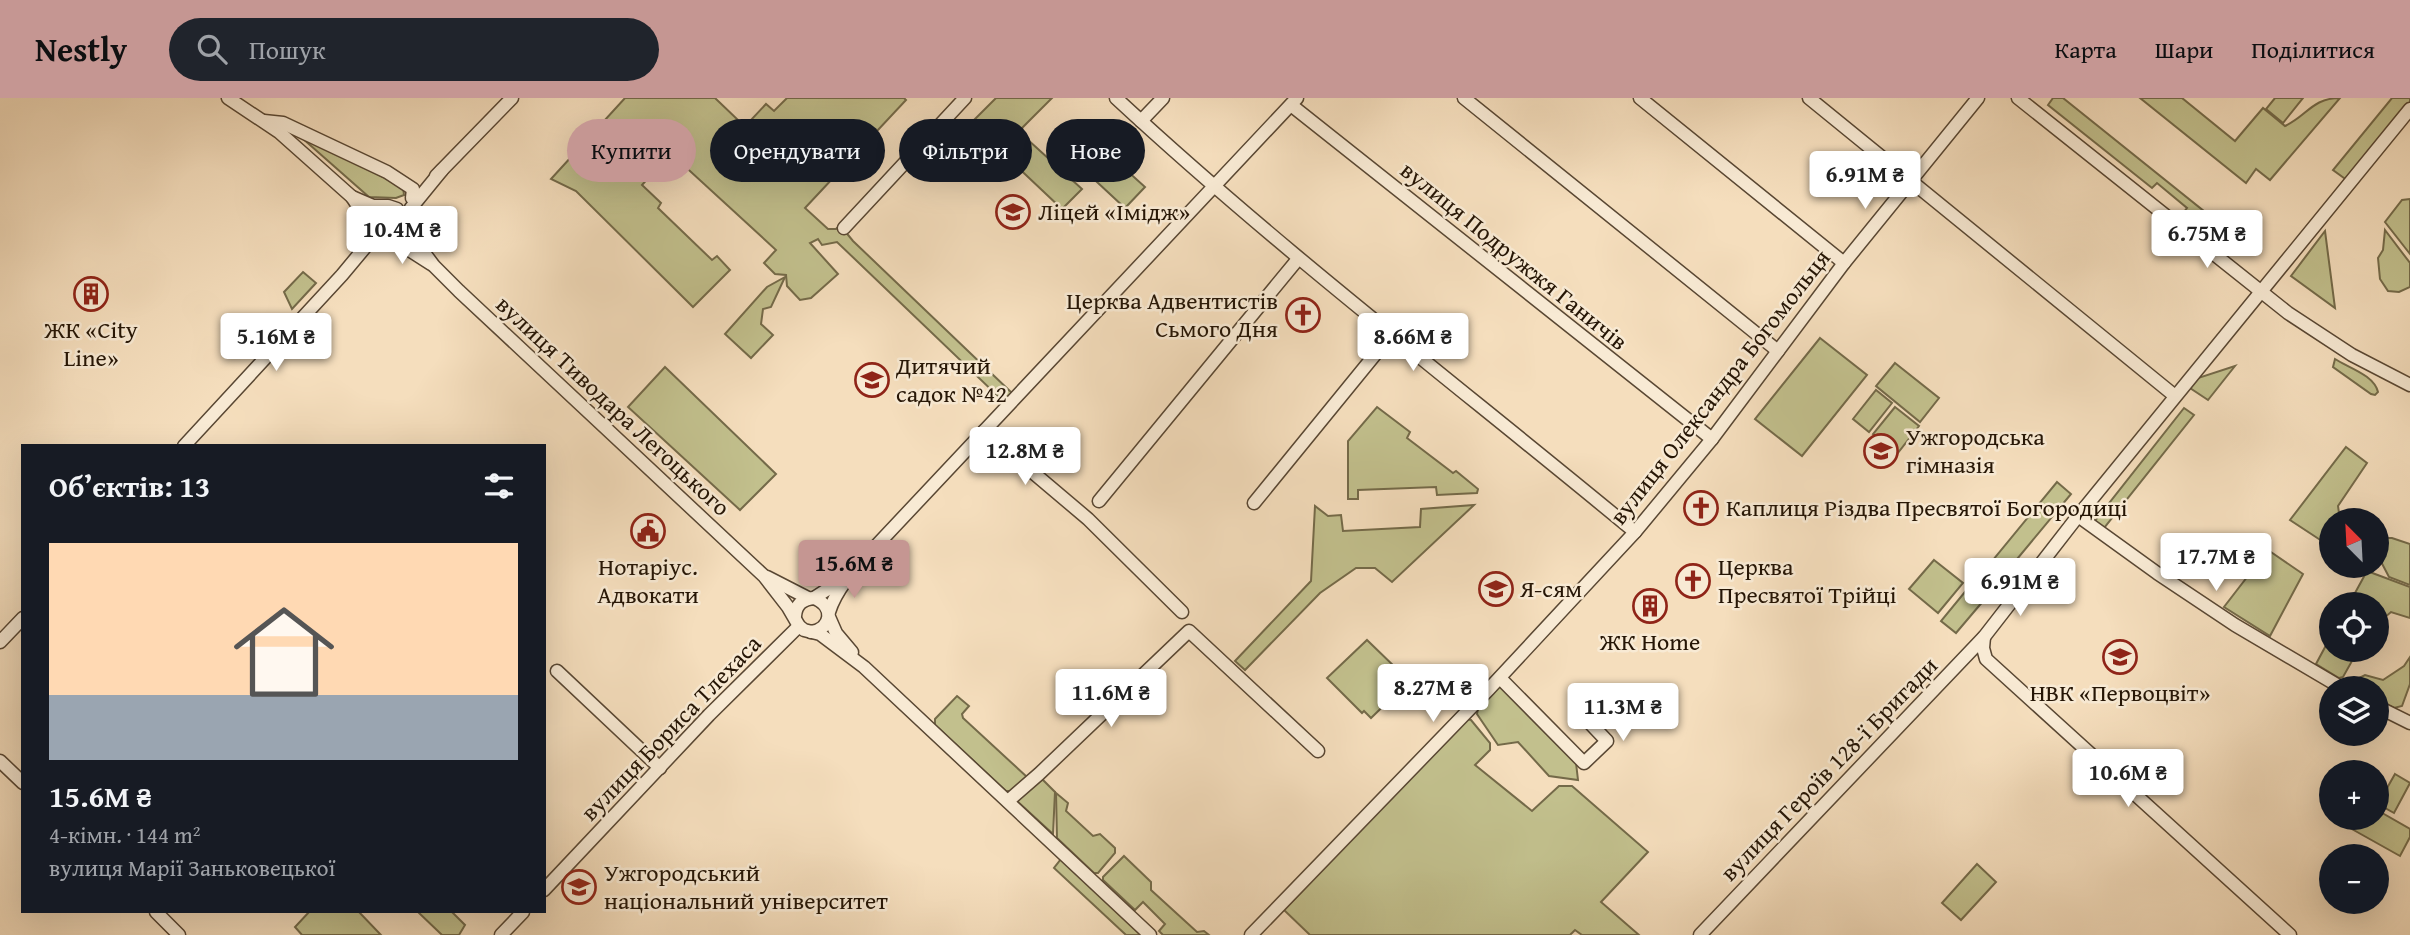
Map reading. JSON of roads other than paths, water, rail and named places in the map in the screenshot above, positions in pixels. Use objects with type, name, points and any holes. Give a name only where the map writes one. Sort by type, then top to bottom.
[{"type":"street","points":[[228,98],[264,121],[352,197],[379,232],[398,233],[411,208],[442,170]]},
{"type":"street","points":[[379,232],[374,212],[412,198],[512,98]]},
{"type":"street","points":[[844,228],[965,98]]},
{"type":"street","points":[[1116,98],[1139,119]]},
{"type":"street","points":[[1143,119],[1163,98]]},
{"type":"street","points":[[1464,98],[1778,351]]},
{"type":"street","points":[[1640,98],[1844,263]]},
{"type":"street","points":[[1809,98],[2175,396]]},
{"type":"street","name":"вулиця Олександра Богомольця","points":[[1251,935],[1500,678],[1634,532],[1712,439],[1844,263],[1978,98]]},
{"type":"street","points":[[2018,98],[2260,291],[2336,346],[2410,385]]},
{"type":"street","points":[[811,632],[821,629],[848,577],[1294,101]]},
{"type":"street","name":"вулиця Подружжя Ганичів","points":[[1294,101],[1712,439]]},
{"type":"street","name":"вулиця Героїв 128-ї Бригади","points":[[1700,935],[1984,638],[2078,516],[2410,109]]},
{"type":"street","points":[[264,121],[283,123],[407,183],[413,189],[412,198]]},
{"type":"street","points":[[1145,125],[1298,259],[1634,532]]},
{"type":"street","points":[[407,183],[425,180],[442,170]]},
{"type":"street","points":[[352,197],[373,206],[385,206],[400,212],[403,223]]},
{"type":"street","name":"вулиця Тиводара Легоцького","points":[[403,223],[434,266],[764,576],[797,621]]},
{"type":"street","points":[[186,444],[379,232]]},
{"type":"street","name":"вулиця Тиводара Легоцького","points":[[379,232],[434,266]]},
{"type":"street","points":[[1099,500],[1298,259]]},
{"type":"street","points":[[1254,503],[1391,335]]},
{"type":"street","points":[[984,430],[1088,519],[1182,612]]},
{"type":"street","points":[[2078,516],[2235,625],[2322,676]]},
{"type":"street","name":"вулиця Тиводара Легоцького","points":[[764,576],[811,598]]},
{"type":"street","points":[[848,577],[798,605],[797,621],[811,632],[820,634],[860,664],[1150,935]]},
{"type":"street","points":[[811,598],[825,604],[836,633],[860,664]]},
{"type":"street","points":[[0,642],[21,620]]},
{"type":"street","name":"вулиця Бориса Тлехаса","points":[[546,888],[797,621]]},
{"type":"street","points":[[1008,801],[1189,631],[1318,751]]},
{"type":"street","points":[[1984,638],[1986,659],[2290,935]]},
{"type":"street","points":[[1966,657],[1986,659]]},
{"type":"street","points":[[557,671],[660,768]]},
{"type":"street","points":[[1500,678],[1584,763],[1607,741],[1588,721]]},
{"type":"street","points":[[2389,712],[2410,723]]},
{"type":"street","points":[[0,761],[21,781]]},
{"type":"street","points":[[157,913],[179,935]]},
{"type":"street","points":[[501,935],[522,913]]},
{"type":"place","name":"Ліцей «Імідж»","points":[[1013,212]]},
{"type":"place","name":"ЖК «City Line»","points":[[91,294]]},
{"type":"place","name":"Церква Адвентистів Сьмого Дня","points":[[1303,315]]},
{"type":"place","name":"Дитячий садок №42","points":[[872,380]]},
{"type":"place","name":"Ужгородська гімназія","points":[[1881,451]]},
{"type":"place","name":"Каплиця Різдва Пресвятої Богородиці","points":[[1701,508]]},
{"type":"place","name":"Нотаріус. Адвокати","points":[[648,531]]},
{"type":"place","name":"Церква Пресвятої Трійці","points":[[1693,581]]},
{"type":"place","name":"Я-сям","points":[[1496,589]]},
{"type":"place","name":"ЖК Home","points":[[1650,606]]},
{"type":"place","name":"НВК «Первоцвіт»","points":[[2120,657]]},
{"type":"place","name":"Ужгородський національний університет","points":[[579,887]]}]
